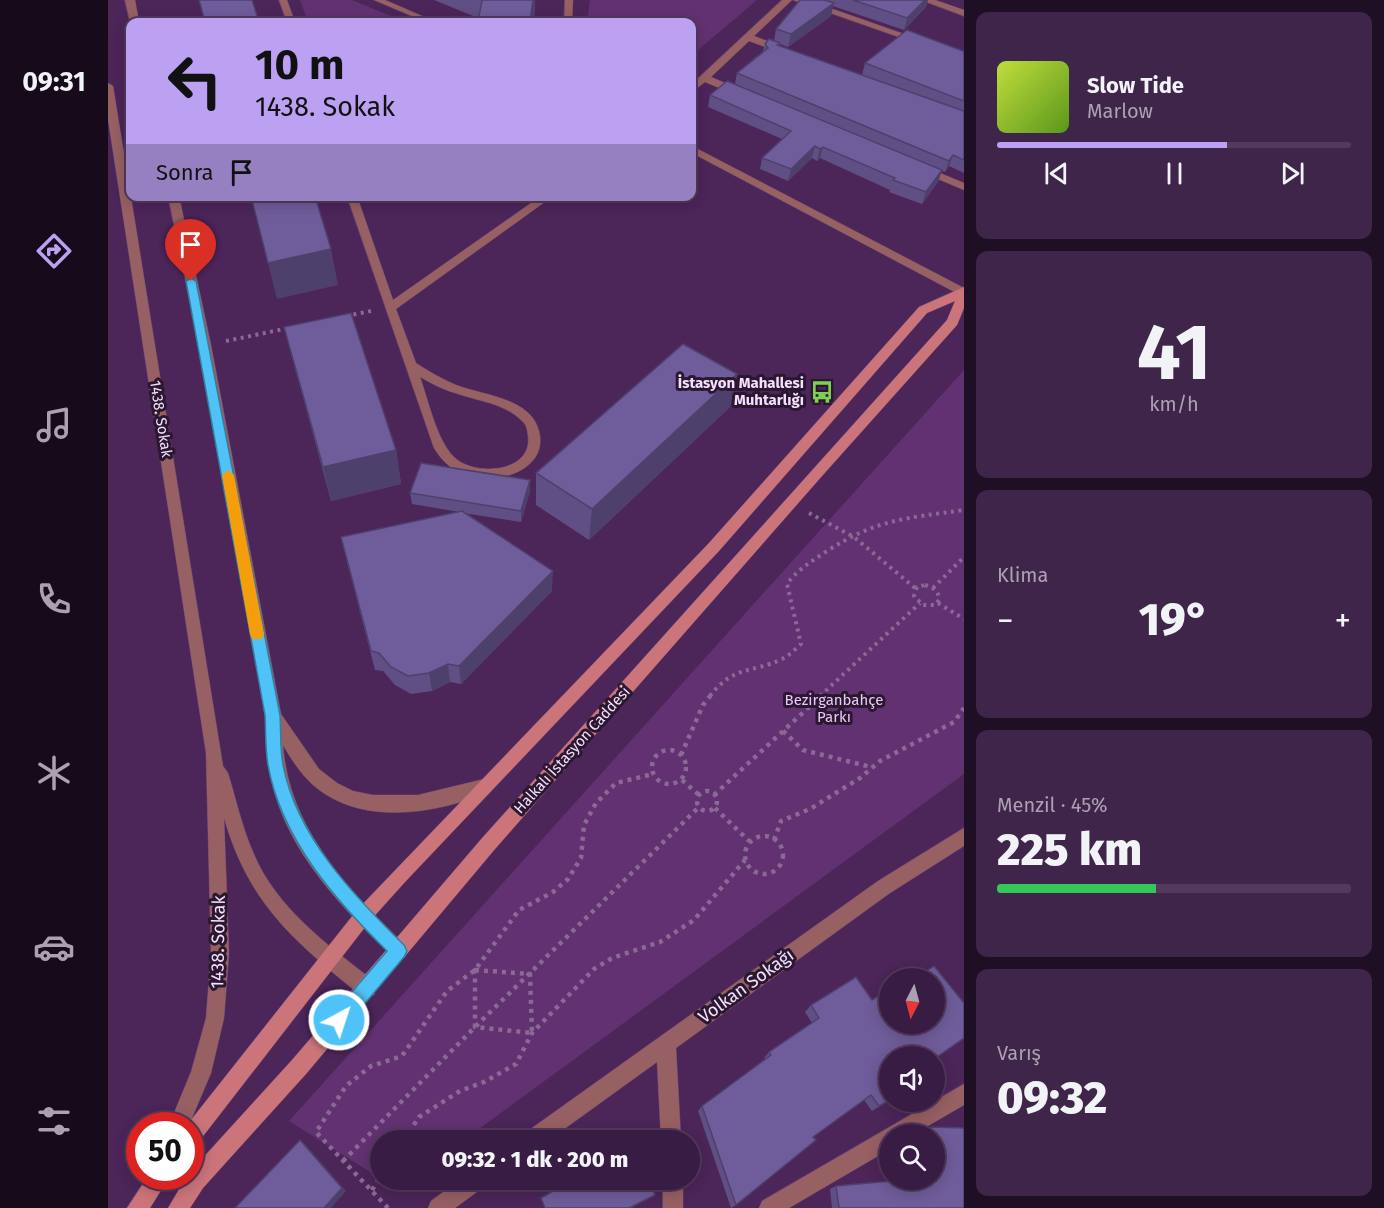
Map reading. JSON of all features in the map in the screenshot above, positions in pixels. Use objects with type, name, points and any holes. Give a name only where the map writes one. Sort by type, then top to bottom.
[{"type":"main road","name":"Halkalı İstasyon Caddesi","points":[[178,1208],[196,1181],[367,988],[489,843],[789,503],[953,322],[964,292]]},
{"type":"main road","points":[[204,1119],[363,916],[714,547],[923,310],[964,292]]},
{"type":"street","points":[[130,0],[134,18]]},
{"type":"street","points":[[696,85],[787,0]]},
{"type":"street","points":[[798,0],[931,45]]},
{"type":"street","points":[[926,0],[964,13]]},
{"type":"street","points":[[747,37],[791,53]]},
{"type":"street","points":[[704,78],[747,96]]},
{"type":"street","name":"1438. Sokak","points":[[108,86],[112,139],[214,753],[246,858],[269,897],[294,928],[367,988]]},
{"type":"street","points":[[696,151],[964,292]]},
{"type":"street","points":[[909,164],[964,187]]},
{"type":"street","points":[[174,201],[205,345],[273,715],[275,764],[286,805],[309,846],[363,916],[399,951]]},
{"type":"street","points":[[273,715],[314,775],[340,794],[370,802],[407,805],[444,800],[484,787]]},
{"type":"street","name":"1438. Sokak","points":[[184,1112],[201,1073],[215,1018],[220,953],[214,753]]},
{"type":"street","name":"Volkan Sokağı","points":[[546,1130],[884,887],[964,836]]},
{"type":"street","points":[[666,1044],[670,1130]]},
{"type":"street","points":[[912,1124],[964,1094]]},
{"type":"street","points":[[769,1208],[879,1143]]},
{"type":"street","points":[[438,1208],[463,1190]]},
{"type":"street","points":[[674,1190],[674,1208]]},
{"type":"lane","points":[[283,0],[290,18]]},
{"type":"lane","points":[[378,0],[422,18]]},
{"type":"lane","points":[[568,18],[569,0]]},
{"type":"lane","points":[[353,201],[438,445],[444,457],[454,466],[468,473],[494,474],[516,467],[527,458],[534,447],[536,436],[532,424],[525,415],[513,408],[451,387],[411,366]]},
{"type":"lane","points":[[391,307],[541,201]]},
{"type":"path","points":[[345,317],[391,307]]},
{"type":"path","points":[[205,345],[299,326]]},
{"type":"path","points":[[789,503],[854,537],[915,588]]},
{"type":"path","points":[[681,755],[702,705],[721,682],[737,672],[782,659],[801,644],[787,584],[790,576],[883,522],[964,510]]},
{"type":"path","points":[[933,588],[964,557]]},
{"type":"path","points":[[915,588],[925,585],[933,588],[939,594],[938,603]]},
{"type":"path","points":[[915,588],[914,596],[920,603],[927,606],[938,603],[964,619]]},
{"type":"path","points":[[714,795],[920,603]]},
{"type":"path","points":[[774,840],[781,821],[810,808],[919,739],[954,722],[964,708]]},
{"type":"path","points":[[783,731],[803,750],[872,768]]},
{"type":"path","points":[[670,751],[681,755],[685,760],[687,771],[682,780],[671,784],[665,783],[653,774],[651,761],[658,753],[670,751]]},
{"type":"path","points":[[370,1189],[316,1132],[346,1086],[371,1066],[402,1056],[447,991],[475,970],[519,910],[553,892],[568,879],[581,858],[580,841],[584,825],[596,803],[616,783],[653,774]]},
{"type":"path","points":[[682,780],[699,795]]},
{"type":"path","points":[[706,792],[714,795],[717,803],[714,808],[709,811],[699,807],[697,801],[699,795],[706,792]]},
{"type":"path","points":[[343,1161],[475,1027],[699,807]]},
{"type":"path","points":[[714,808],[749,841]]},
{"type":"path","points":[[411,1130],[419,1117],[460,1091],[484,1082],[516,1064],[532,1033],[594,969],[612,958],[660,942],[694,920],[745,860],[745,847],[749,841],[758,836],[774,840],[783,852],[784,858],[779,869],[760,873],[745,860]]},
{"type":"path","points":[[475,970],[530,974]]},
{"type":"path","points":[[475,970],[475,1027]]},
{"type":"path","points":[[530,974],[532,1033]]},
{"type":"path","points":[[475,1027],[532,1033]]},
{"type":"path","points":[[371,1190],[388,1208]]},
{"type":"green space","points":[[300,0],[352,0],[396,18],[307,18]]},
{"type":"green space","points":[[590,0],[757,0],[696,52],[696,18],[588,18]]},
{"type":"green space","name":"Bezirganbahçe Parkı","points":[[964,370],[964,774],[478,1130],[370,1130],[370,1172],[289,1121]]},
{"type":"building","points":[[199,0],[252,0],[258,18],[204,18]]},
{"type":"building","points":[[482,0],[533,0],[531,18],[479,18]]},
{"type":"building","points":[[800,0],[824,0],[834,3],[791,34],[776,29]]},
{"type":"building","points":[[853,0],[925,0],[907,18]]},
{"type":"building","points":[[907,30],[964,51],[964,101],[865,63]]},
{"type":"building","points":[[769,39],[780,43],[777,45],[964,111],[964,160],[953,155],[949,161],[737,73],[768,48],[765,44]]},
{"type":"building","points":[[727,81],[942,170],[926,192],[893,180],[895,178],[823,147],[820,149],[815,146],[791,169],[762,158],[791,131],[710,95]]},
{"type":"building","points":[[252,201],[317,201],[331,249],[268,263]]},
{"type":"building","points":[[351,313],[396,450],[323,467],[284,327]]},
{"type":"building","points":[[683,344],[737,374],[592,509],[536,473]]},
{"type":"building","points":[[421,463],[530,480],[521,511],[410,493]]},
{"type":"building","points":[[462,511],[553,571],[459,666],[448,664],[429,673],[408,676],[391,667],[379,653],[371,651],[341,537]]},
{"type":"building","points":[[856,977],[872,1000],[879,996],[879,1034],[945,1034],[945,980],[964,1003],[964,1038],[945,1051],[945,1046],[879,1046],[879,1106],[871,1095],[813,1137],[816,1140],[736,1205],[702,1106],[771,1055],[769,1052],[819,1018],[811,1005]]},
{"type":"building","points":[[945,1127],[964,1128],[964,1208],[839,1208],[836,1186],[879,1182],[879,1190],[945,1190]]},
{"type":"building","points":[[300,1140],[342,1188],[324,1208],[235,1208]]},
{"type":"building","points":[[555,1190],[653,1190],[655,1195],[629,1208],[545,1208],[541,1198]]},
{"type":"slow traffic","points":[[228,475],[257,634]]},
{"type":"place","name":"İstasyon Mahallesi Muhtarlığı","points":[[822,392]]},
{"type":"route","points":[[191,281],[205,345],[273,715],[275,764],[286,805],[304,838],[326,869],[363,916],[399,951],[339,1020]]}]
